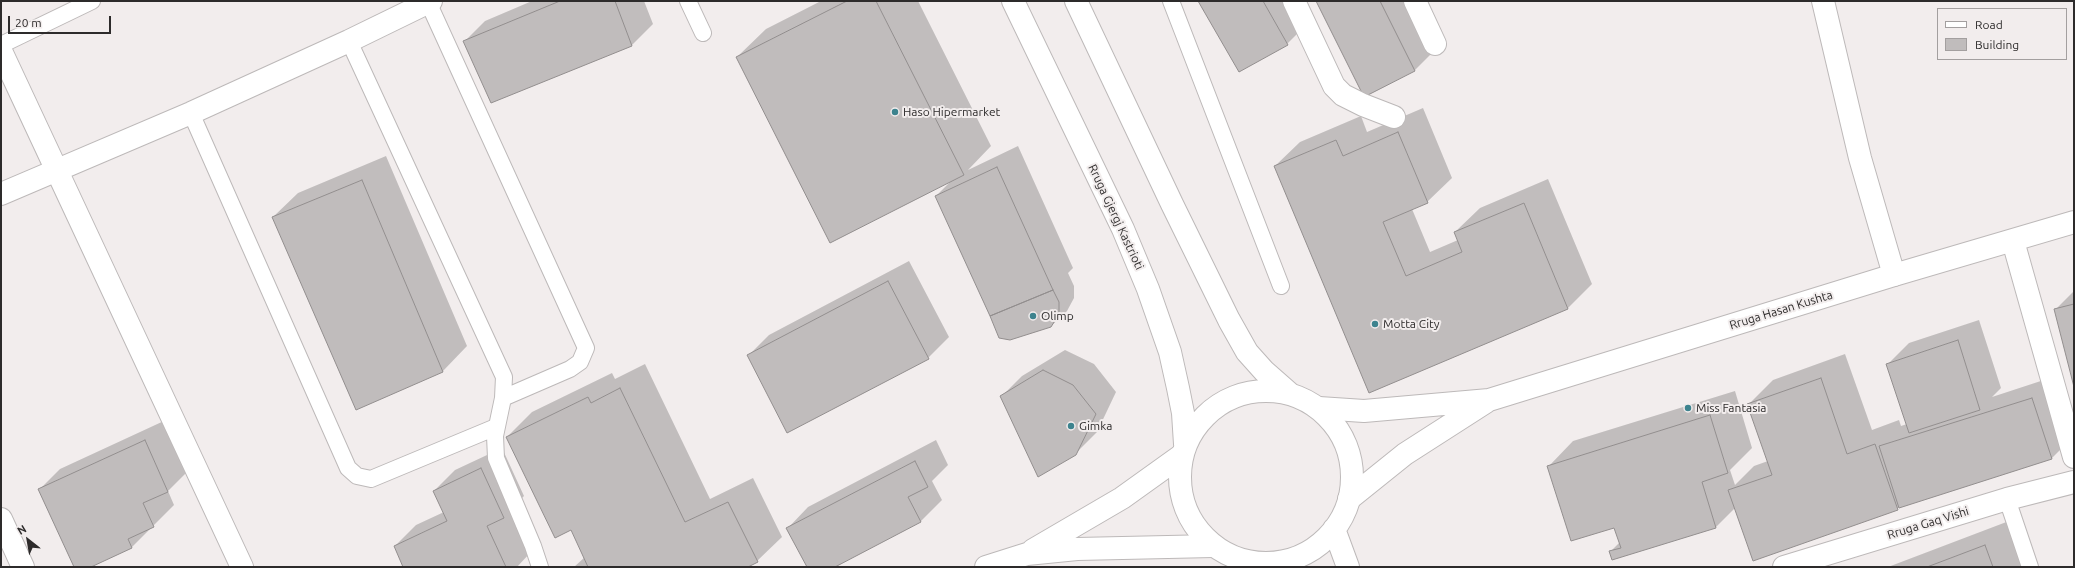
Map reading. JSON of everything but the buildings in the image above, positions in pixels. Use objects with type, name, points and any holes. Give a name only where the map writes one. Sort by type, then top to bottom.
[{"type":"street","name":"Rruga Gjergj Kastrioti","points":[[1013,1],[1123,229],[1148,289],[1170,352],[1178,388],[1184,449]]},
{"type":"street","points":[[1076,1],[1172,204],[1229,320],[1247,352],[1264,371],[1288,393]]},
{"type":"street","points":[[1294,1],[1334,86],[1343,94],[1363,105],[1394,117]]},
{"type":"street","points":[[1415,1],[1435,44]]},
{"type":"street","points":[[1824,1],[1860,158],[1894,275]]},
{"type":"street","points":[[1,194],[57,169],[191,114],[430,2]]},
{"type":"street","points":[[1,51],[57,169],[190,459],[242,567]]},
{"type":"street","name":"Rruga Hasan Kushta","points":[[1489,400],[1894,275],[2074,222]]},
{"type":"street","points":[[2013,241],[2074,457]]},
{"type":"street","points":[[1271,391],[1288,393],[1304,399],[1319,408],[1341,433],[1348,449],[1352,465],[1352,482],[1349,499],[1344,515],[1334,529],[1312,550],[1284,562],[1270,565],[1249,562],[1230,556],[1213,546],[1200,535],[1190,521],[1183,505],[1179,483],[1184,449],[1194,428],[1206,414],[1220,403],[1236,396],[1253,392],[1271,391]]},
{"type":"street","points":[[1319,408],[1364,411],[1489,400]]},
{"type":"street","points":[[1349,499],[1405,454],[1489,400]]},
{"type":"street","points":[[1027,554],[1122,498],[1184,449]]},
{"type":"street","name":"Rruga Gaq Vishi","points":[[1784,567],[2007,499],[2074,482]]},
{"type":"street","points":[[1,518],[23,567]]},
{"type":"street","points":[[1334,529],[1348,567]]},
{"type":"street","points":[[986,567],[1027,554],[1077,549],[1213,546]]},
{"type":"lane","points":[[1,45],[92,1]]},
{"type":"lane","points":[[688,1],[703,32]]},
{"type":"lane","points":[[1171,1],[1281,286]]},
{"type":"lane","points":[[430,2],[586,348],[580,362],[570,369],[503,398]]},
{"type":"lane","points":[[349,41],[504,377],[503,398],[496,427],[496,458],[533,546],[540,567]]},
{"type":"lane","points":[[191,114],[348,468],[357,476],[370,479],[496,427]]},
{"type":"lane","points":[[2007,499],[2030,567]]},
{"type":"place","name":"Haso Hipermarket","points":[[895,112]]},
{"type":"place","name":"Olimp","points":[[1033,316]]},
{"type":"place","name":"Motta City","points":[[1375,324]]},
{"type":"place","name":"Miss Fantasia","points":[[1688,408]]},
{"type":"place","name":"Gimka","points":[[1071,426]]}]
